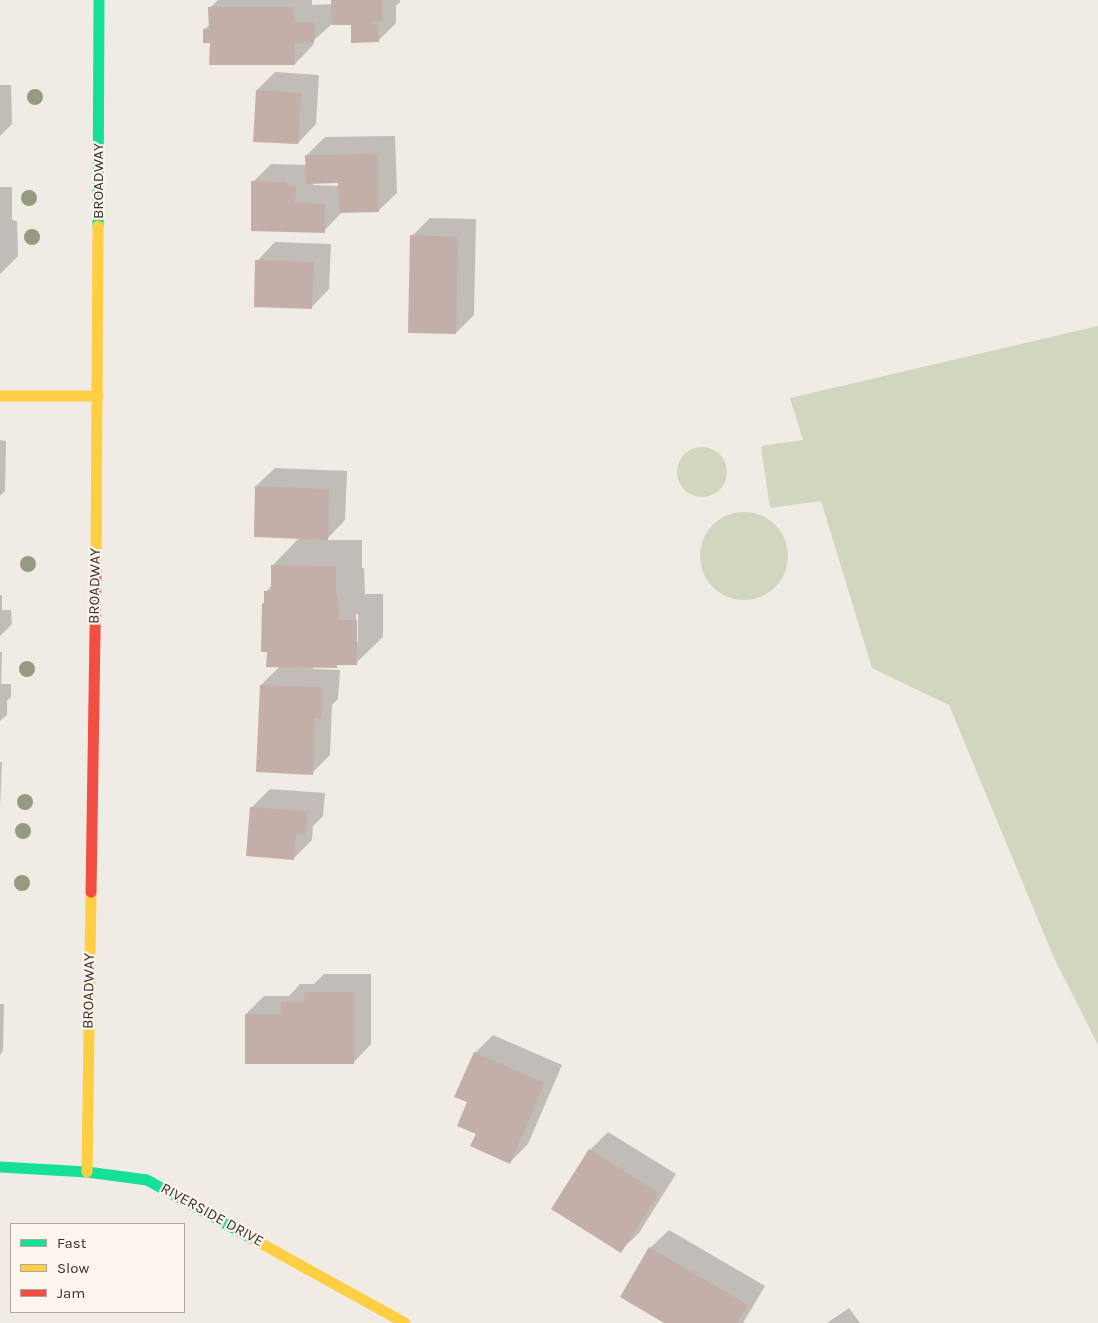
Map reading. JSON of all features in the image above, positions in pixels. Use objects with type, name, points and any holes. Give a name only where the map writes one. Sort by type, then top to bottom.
[{"type":"street","name":"BROADWAY","points":[[87,1172],[98,396],[99,0]]},
{"type":"street","points":[[0,396],[98,396]]},
{"type":"street","name":"RIVERSIDE DRIVE","points":[[0,1166],[87,1172],[147,1180],[405,1323]]},
{"type":"green space","points":[[1098,326],[1098,1045],[1054,958],[949,705],[872,668],[821,501],[770,508],[761,446],[803,440],[790,398]]},
{"type":"green space","points":[[702,447],[716,451],[723,458],[727,472],[723,486],[716,493],[702,497],[688,493],[681,486],[677,472],[681,458],[688,451]]},
{"type":"green space","points":[[744,512],[761,516],[775,525],[784,539],[788,556],[784,573],[775,587],[761,596],[744,600],[727,596],[713,587],[704,573],[700,556],[704,539],[713,525],[727,516]]},
{"type":"building","points":[[331,0],[382,0],[382,21],[372,21],[372,24],[378,24],[379,42],[351,43],[351,25],[332,25]]},
{"type":"building","points":[[208,7],[293,7],[294,22],[315,22],[314,43],[295,43],[295,65],[209,65],[210,43],[203,43],[203,29],[209,29]]},
{"type":"building","points":[[256,90],[301,93],[298,144],[253,142]]},
{"type":"building","points":[[377,154],[379,212],[339,213],[338,183],[306,184],[305,155]]},
{"type":"building","points":[[251,181],[287,182],[287,186],[296,186],[295,203],[325,204],[325,233],[251,231]]},
{"type":"building","points":[[410,235],[458,237],[456,334],[408,333]]},
{"type":"building","points":[[255,260],[314,262],[312,309],[254,307]]},
{"type":"building","points":[[255,486],[329,489],[328,540],[254,537]]},
{"type":"building","points":[[271,565],[336,566],[336,594],[338,594],[339,620],[357,620],[357,665],[337,665],[337,668],[266,667],[267,652],[261,652],[262,603],[264,603],[264,591],[271,591]]},
{"type":"building","points":[[260,685],[322,687],[321,718],[315,718],[313,775],[256,772]]},
{"type":"building","points":[[250,807],[307,811],[306,835],[296,834],[294,860],[246,856]]},
{"type":"building","points":[[304,992],[354,992],[354,1064],[245,1064],[245,1014],[281,1014],[281,1002],[305,1002]]},
{"type":"building","points":[[474,1052],[545,1083],[510,1164],[470,1146],[476,1134],[457,1126],[467,1102],[454,1097]]},
{"type":"building","points":[[589,1149],[659,1193],[621,1253],[551,1209]]},
{"type":"building","points":[[649,1247],[748,1305],[737,1323],[664,1323],[620,1297]]},
{"type":"traffic: fast","points":[[98,226],[99,0]]},
{"type":"traffic: fast","points":[[0,1167],[87,1172],[147,1180],[253,1239]]},
{"type":"traffic: slow","points":[[96,568],[98,226]]},
{"type":"traffic: slow","points":[[0,396],[98,396]]},
{"type":"traffic: slow","points":[[87,1172],[91,892]]},
{"type":"traffic: slow","points":[[253,1239],[405,1323]]},
{"type":"traffic: jam","points":[[91,892],[96,568]]}]
